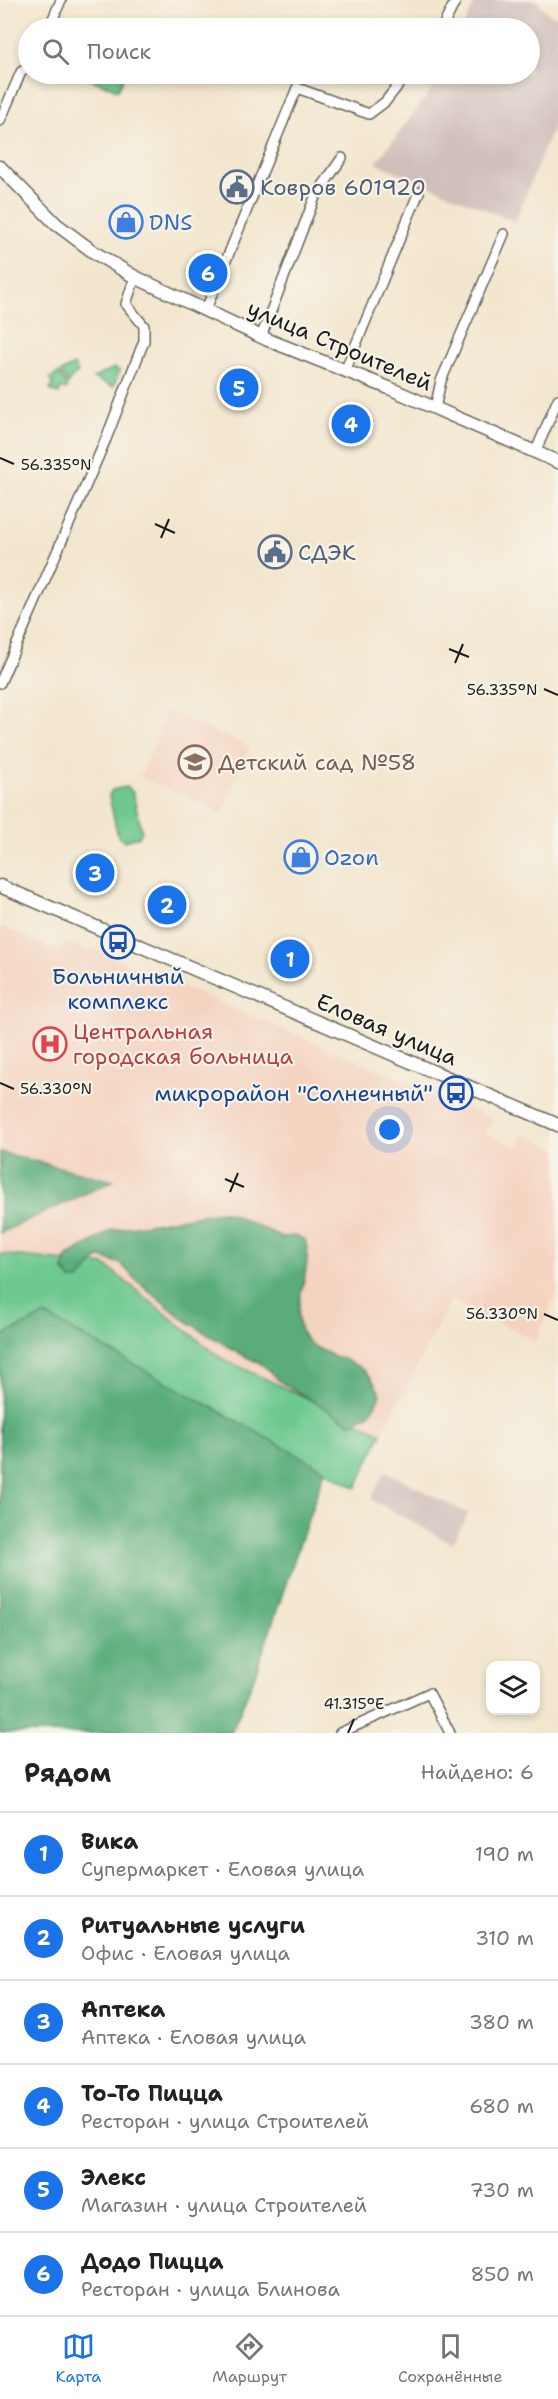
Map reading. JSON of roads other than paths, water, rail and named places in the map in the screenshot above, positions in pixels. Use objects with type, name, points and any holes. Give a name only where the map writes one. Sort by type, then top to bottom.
[{"type":"main road","name":"улица Строителей","points":[[0,167],[56,224],[95,253],[135,278],[206,309],[261,337],[435,408],[558,462]]},
{"type":"main road","name":"Еловая улица","points":[[0,886],[558,1125]]},
{"type":"street","points":[[53,18],[61,0]]},
{"type":"street","points":[[447,18],[456,0]]},
{"type":"street","points":[[0,121],[18,79]]},
{"type":"street","points":[[206,309],[297,88],[369,114],[385,102],[399,84]]},
{"type":"street","points":[[261,337],[315,197],[342,158]]},
{"type":"street","points":[[345,371],[419,192]]},
{"type":"street","points":[[435,408],[441,381],[504,234]]},
{"type":"street","points":[[0,683],[106,440],[144,341],[144,326],[126,303],[135,278]]},
{"type":"street","points":[[536,453],[558,399]]},
{"type":"street","points":[[340,1733],[429,1693],[450,1733]]},
{"type":"place","name":"Ковров 601920","points":[[237,187]]},
{"type":"place","name":"DNS","points":[[126,222]]},
{"type":"place","name":"Додо Пицца","points":[[208,273]]},
{"type":"place","name":"Элекс","points":[[239,388]]},
{"type":"place","name":"То-То Пицца","points":[[351,424]]},
{"type":"place","name":"СДЭК","points":[[275,552]]},
{"type":"place","name":"Детский сад №58","points":[[195,762]]},
{"type":"place","name":"Ozon","points":[[301,857]]},
{"type":"place","name":"Аптека","points":[[95,873]]},
{"type":"place","name":"Ритуальные услуги","points":[[167,905]]},
{"type":"place","name":"Больничный комплекс","points":[[118,942]]},
{"type":"place","name":"Вика","points":[[290,959]]},
{"type":"place","name":"Центральная городская больница","points":[[50,1044]]},
{"type":"place","name":"микрорайон \"Солнечный\"","points":[[456,1093]]}]
